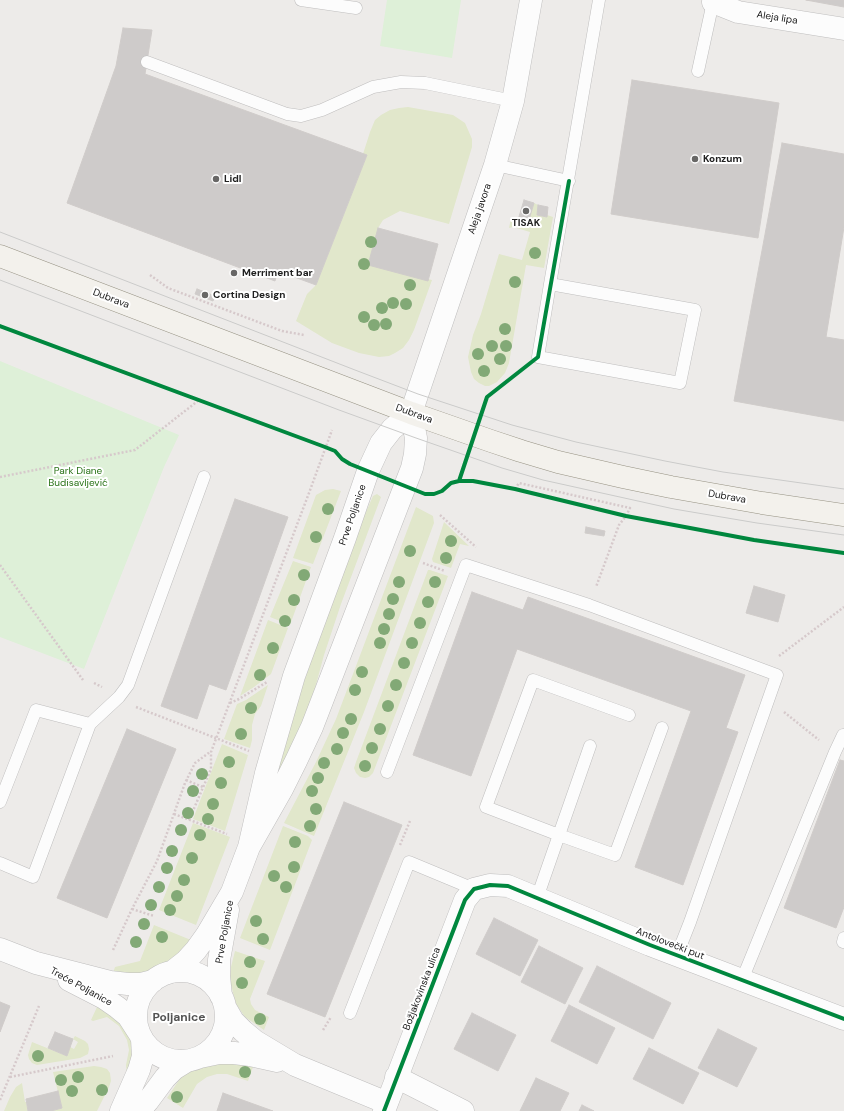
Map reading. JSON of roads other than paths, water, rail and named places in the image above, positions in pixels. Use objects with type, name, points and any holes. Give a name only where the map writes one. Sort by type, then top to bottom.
[{"type":"main road","name":"Dubrava","points":[[0,256],[411,414],[521,451],[558,462],[623,477],[717,495],[844,514]]},
{"type":"street","name":"Aleja javora","points":[[411,414],[495,165],[513,101],[531,0]]},
{"type":"street","name":"Aleja lipa","points":[[713,1],[738,12],[844,29]]},
{"type":"street","name":"Prve Poljanice","points":[[223,1002],[219,976],[219,960],[232,892],[249,847],[266,773],[294,676],[368,471],[382,443],[392,429],[411,414],[416,438],[415,454],[412,468],[400,501],[312,727],[282,789],[249,847]]},
{"type":"street","name":"Antolovečki put","points":[[482,887],[508,886],[677,955],[844,1019]]},
{"type":"street","name":"Božjakovinska ulica","points":[[386,1107],[396,1077],[466,900],[482,887]]},
{"type":"street","name":"Prve Poljanice","points":[[162,976],[186,961],[196,950],[232,892]]},
{"type":"street","name":"Treće Poljanice","points":[[0,949],[36,963],[98,995],[128,1016],[140,1036]]},
{"type":"street","name":"Treće Poljanice","points":[[36,963],[110,982],[128,984],[141,984],[162,976]]},
{"type":"street","points":[[121,1111],[139,1070],[143,1056],[136,1019],[137,1005],[143,992],[162,976],[187,972],[201,976],[213,984],[233,1021],[255,1041],[296,1065],[386,1107]]},
{"type":"street","points":[[139,1111],[174,1069],[212,1049],[221,1037],[226,1022],[223,1002]]},
{"type":"street","points":[[140,1036],[151,1049],[161,1057],[174,1061],[194,1059],[219,1053],[234,1053],[296,1065]]},
{"type":"street","points":[[396,1077],[463,1111]]},
{"type":"lane","points":[[301,0],[356,8]]},
{"type":"lane","points":[[550,284],[695,310],[680,383],[538,357],[550,284],[569,181],[599,0]]},
{"type":"lane","points":[[698,71],[713,1]]},
{"type":"lane","points":[[147,62],[287,114],[301,116],[322,110],[373,87],[401,82],[426,83],[513,101]]},
{"type":"lane","points":[[495,165],[569,181]]},
{"type":"lane","points":[[0,863],[33,877],[90,724],[119,697],[128,684],[204,477]]},
{"type":"lane","points":[[388,772],[466,565],[589,605],[777,675],[677,955]]},
{"type":"lane","points":[[629,715],[533,680],[486,807],[615,855],[662,728]]},
{"type":"lane","points":[[0,802],[36,710],[90,724]]},
{"type":"lane","points":[[742,980],[835,752],[843,735],[844,736]]},
{"type":"lane","points":[[537,898],[590,746]]},
{"type":"lane","points":[[350,1013],[409,862],[482,887]]},
{"type":"lane","points":[[844,938],[844,942]]},
{"type":"tram line","points":[[0,232],[418,394],[512,425],[576,442],[665,461],[723,472],[844,489]]},
{"type":"tram line","points":[[0,280],[339,410],[502,468],[543,480],[674,509],[757,523],[844,535]]},
{"type":"place","name":"Konzum","points":[[695,159]]},
{"type":"place","name":"Lidl","points":[[216,179]]},
{"type":"place","name":"TISAK","points":[[526,211]]},
{"type":"place","name":"Merriment bar","points":[[234,273]]},
{"type":"place","name":"Cortina Design","points":[[205,295]]},
{"type":"district","name":"Poljanice","points":[[179,1018]]},
{"type":"park label","name":"Park Diane Budisavljević","points":[[78,476]]}]
